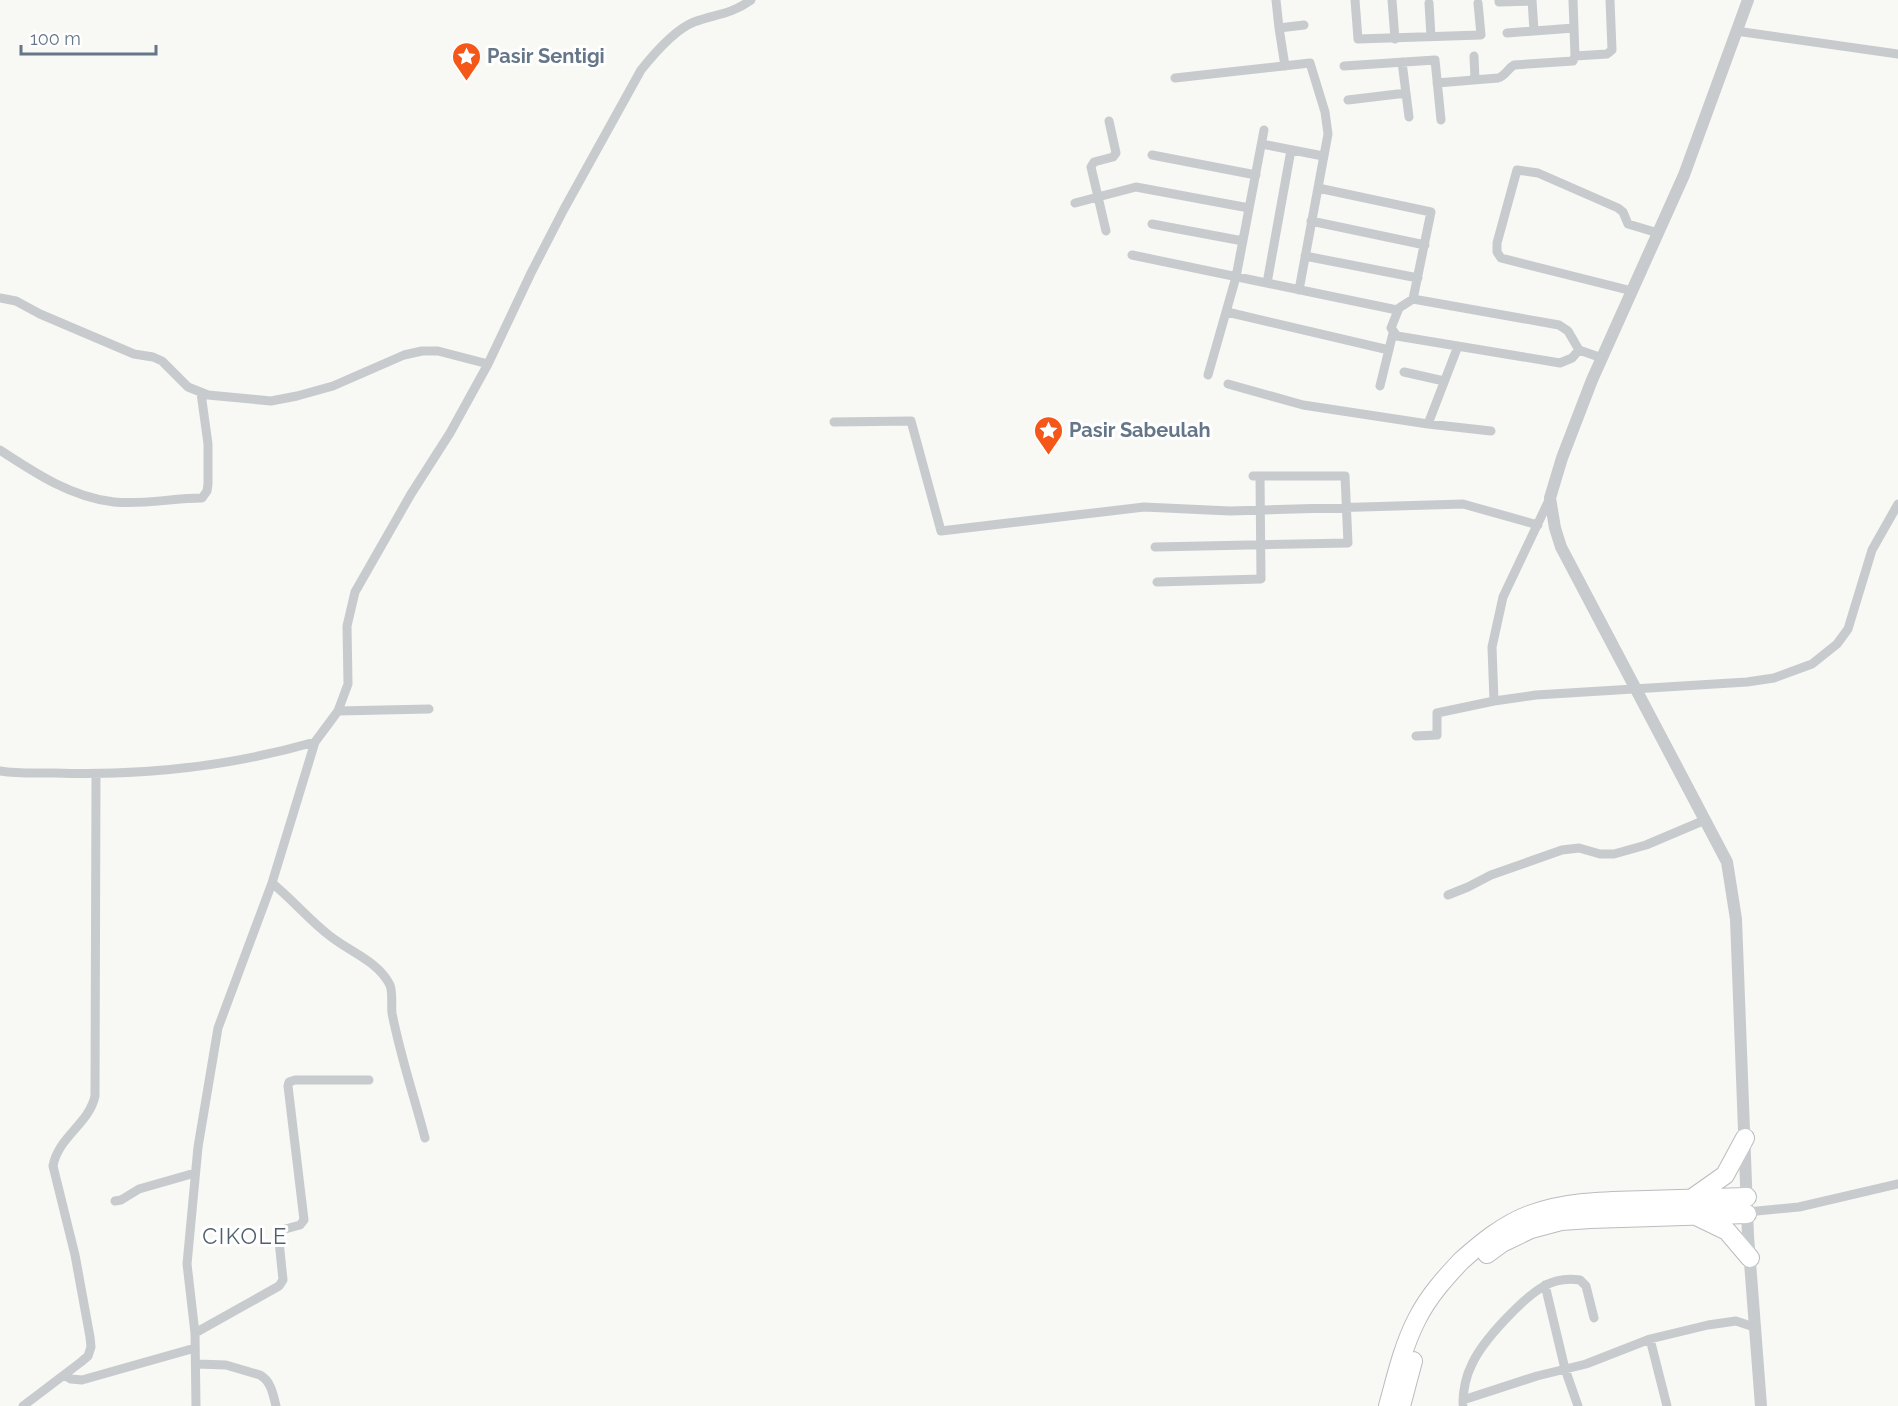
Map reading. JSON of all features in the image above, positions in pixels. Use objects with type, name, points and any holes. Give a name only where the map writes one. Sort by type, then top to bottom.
[{"type":"highway","points":[[1401,1406],[1415,1356],[1432,1318],[1457,1281],[1480,1259],[1502,1243],[1531,1229],[1561,1221],[1693,1207],[1725,1176],[1745,1138]]},
{"type":"highway","points":[[1388,1406],[1403,1352],[1416,1320],[1430,1296],[1465,1258],[1498,1231],[1527,1216],[1558,1206],[1587,1201],[1747,1208]]},
{"type":"highway","points":[[1693,1207],[1727,1232],[1750,1258]]},
{"type":"street","points":[[196,1406],[197,1364],[187,1264],[198,1147],[218,1028],[272,883],[315,742],[338,711],[348,684],[347,626],[355,592],[411,494],[450,434],[488,364],[564,209],[641,70],[683,28],[694,22],[725,15],[751,0]]},
{"type":"street","points":[[1276,0],[1285,66]]},
{"type":"street","points":[[1355,0],[1358,39],[1480,35],[1478,3]]},
{"type":"street","points":[[1392,0],[1395,39]]},
{"type":"street","points":[[1499,0],[1499,2],[1532,1],[1534,31]]},
{"type":"street","points":[[1437,83],[1503,77],[1514,65],[1569,63],[1575,56],[1573,0]]},
{"type":"street","points":[[1575,56],[1607,54],[1612,50],[1610,0]]},
{"type":"street","points":[[1494,701],[1492,647],[1503,597],[1550,498],[1565,447],[1684,175],[1748,0]]},
{"type":"street","points":[[1429,3],[1431,37]]},
{"type":"street","points":[[1279,28],[1304,25]]},
{"type":"street","points":[[1507,33],[1574,28]]},
{"type":"street","points":[[1736,31],[1898,54]]},
{"type":"street","points":[[1474,56],[1475,80]]},
{"type":"street","points":[[1344,66],[1435,60],[1441,120]]},
{"type":"street","points":[[1402,62],[1409,117]]},
{"type":"street","points":[[1175,78],[1310,63],[1328,124],[1328,134],[1299,290]]},
{"type":"street","points":[[1348,100],[1406,93]]},
{"type":"street","points":[[1106,231],[1091,167],[1092,164],[1113,157],[1117,151],[1109,121]]},
{"type":"street","points":[[1208,375],[1236,277],[1264,130]]},
{"type":"street","points":[[1262,144],[1323,156]]},
{"type":"street","points":[[1267,283],[1291,150]]},
{"type":"street","points":[[1152,155],[1256,176]]},
{"type":"street","points":[[1632,291],[1501,258],[1497,252],[1497,243],[1516,170],[1539,173],[1608,203],[1621,210],[1628,224],[1658,233]]},
{"type":"street","points":[[1075,203],[1136,187],[1249,208]]},
{"type":"street","points":[[1318,188],[1431,212],[1413,299]]},
{"type":"street","points":[[1311,221],[1425,245]]},
{"type":"street","points":[[1152,224],[1243,241]]},
{"type":"street","points":[[1132,255],[1397,310]]},
{"type":"street","points":[[1305,256],[1418,278]]},
{"type":"street","points":[[0,299],[16,301],[60,323],[134,354],[162,361],[170,367],[181,382],[208,395],[271,400],[297,396],[333,386],[404,355],[422,351],[438,351],[488,364]]},
{"type":"street","points":[[1380,386],[1393,333],[1391,328],[1397,310],[1402,304],[1413,299],[1559,325],[1568,331],[1580,350],[1602,358]]},
{"type":"street","points":[[1227,312],[1389,350]]},
{"type":"street","points":[[1393,333],[1397,336],[1560,363],[1572,358],[1580,350]]},
{"type":"street","points":[[1428,424],[1458,346]]},
{"type":"street","points":[[1404,372],[1444,381]]},
{"type":"street","points":[[1228,384],[1302,405],[1491,431]]},
{"type":"street","points":[[0,450],[63,488],[91,497],[125,502],[202,498],[208,484],[208,444],[201,393]]},
{"type":"street","points":[[834,422],[911,421],[941,531],[1144,507],[1230,511],[1462,504],[1538,525]]},
{"type":"street","points":[[1155,547],[1261,545],[1348,543],[1345,476],[1257,476],[1260,510],[1261,545],[1261,579],[1157,582]]},
{"type":"street","points":[[1550,498],[1561,547],[1727,862],[1736,919],[1747,1208],[1761,1406]]},
{"type":"street","points":[[1416,736],[1437,735],[1437,713],[1494,701],[1536,696],[1748,682],[1774,678],[1812,664],[1837,644],[1848,629],[1872,550],[1898,504]]},
{"type":"street","points":[[338,711],[429,709]]},
{"type":"street","points":[[0,771],[96,774],[213,765],[315,742]]},
{"type":"street","points":[[24,1406],[88,1356],[91,1347],[85,1303],[53,1166],[59,1149],[88,1114],[95,1096],[96,774]]},
{"type":"street","points":[[1448,895],[1491,874],[1562,850],[1579,848],[1600,854],[1614,854],[1646,845],[1705,820]]},
{"type":"street","points":[[272,883],[293,899],[308,918],[330,937],[379,970],[390,987],[392,1012],[424,1138]]},
{"type":"street","points":[[195,1333],[279,1286],[283,1280],[278,1231],[300,1225],[304,1220],[289,1082],[295,1080],[369,1080]]},
{"type":"street","points":[[115,1201],[139,1189],[195,1173]]},
{"type":"street","points":[[1747,1208],[1799,1207],[1898,1184]]},
{"type":"street","points":[[1463,1403],[1469,1372],[1478,1353],[1519,1306],[1545,1285],[1563,1280],[1582,1281],[1586,1286],[1594,1318]]},
{"type":"street","points":[[1545,1285],[1565,1369],[1578,1406]]},
{"type":"street","points":[[1463,1403],[1506,1385],[1586,1364],[1650,1340],[1725,1321],[1736,1321],[1754,1327]]},
{"type":"street","points":[[1650,1340],[1667,1406]]},
{"type":"street","points":[[64,1375],[76,1381],[82,1380],[195,1348]]},
{"type":"street","points":[[197,1364],[226,1365],[265,1377],[271,1387],[276,1406]]},
{"type":"place","name":"Pasir Sentigi","points":[[466,82]]},
{"type":"place","name":"Pasir Sabeulah","points":[[1048,456]]},
{"type":"district","name":"CIKOLE","points":[[245,1236]]}]
